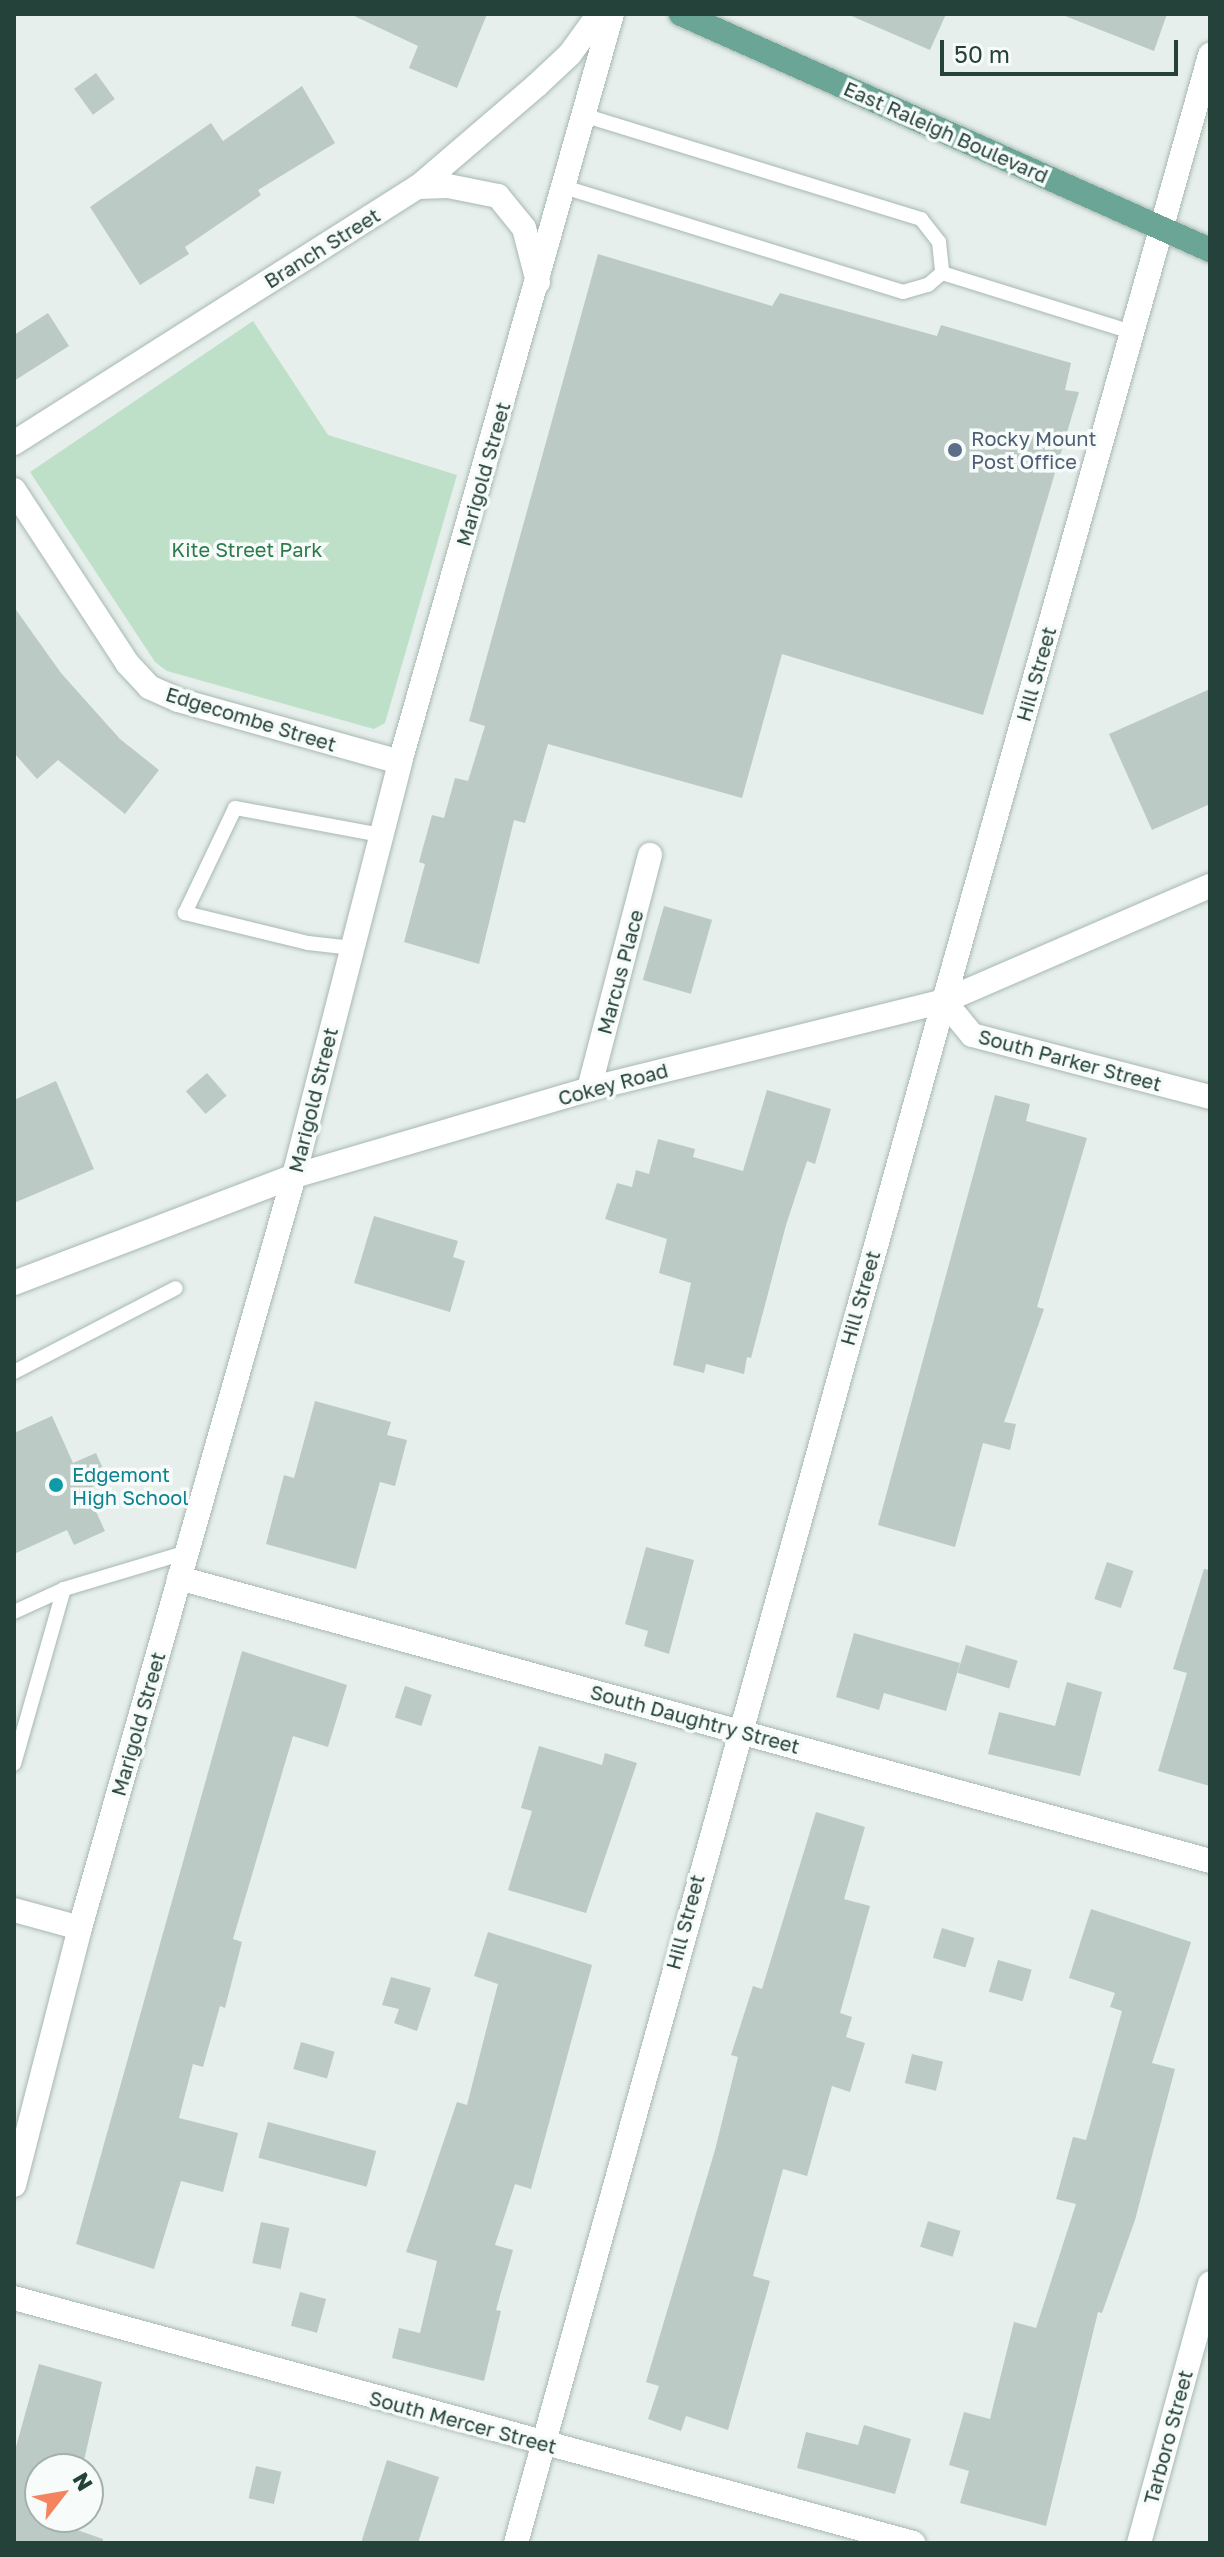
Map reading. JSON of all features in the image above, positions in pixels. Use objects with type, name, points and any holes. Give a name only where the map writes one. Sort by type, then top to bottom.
[{"type":"main road","name":"East Raleigh Boulevard","points":[[681,14],[1210,250]]},
{"type":"street","name":"Branch Street","points":[[14,443],[418,187],[537,85],[599,14]]},
{"type":"street","name":"Marigold Street","points":[[14,2185],[80,1928],[294,1176],[400,762],[612,14]]},
{"type":"street","name":"Hill Street","points":[[516,2543],[738,1731],[1210,55]]},
{"type":"street","points":[[418,187],[448,186],[498,196],[524,228],[538,282]]},
{"type":"street","name":"Edgecombe Street","points":[[14,490],[127,663],[149,687],[178,700],[400,762]]},
{"type":"street","name":"Marcus Place","points":[[589,1089],[650,855]]},
{"type":"street","name":"Cokey Road","points":[[14,1283],[294,1176],[589,1089],[944,1001],[1210,886]]},
{"type":"street","name":"South Parker Street","points":[[944,1001],[972,1035],[1210,1097]]},
{"type":"street","name":"South Daughtry Street","points":[[179,1578],[1210,1861]]},
{"type":"street","points":[[14,1910],[80,1928]]},
{"type":"street","name":"Tarboro Street","points":[[1139,2543],[1210,2284]]},
{"type":"street","name":"South Mercer Street","points":[[14,2298],[913,2543]]},
{"type":"lane","points":[[583,115],[921,219],[939,242],[942,273]]},
{"type":"lane","points":[[564,187],[903,292],[928,285],[942,273]]},
{"type":"lane","points":[[942,273],[1132,332]]},
{"type":"lane","points":[[352,948],[308,943],[185,913],[235,808],[381,835]]},
{"type":"lane","points":[[14,1372],[176,1288]]},
{"type":"lane","points":[[14,1612],[64,1589],[187,1552]]},
{"type":"lane","points":[[14,1764],[64,1589]]},
{"type":"green space","name":"Kite Street Park","points":[[253,321],[328,435],[457,475],[385,723],[374,729],[167,671],[155,662],[30,472]]},
{"type":"building","points":[[350,14],[487,14],[457,88],[409,68],[418,46]]},
{"type":"building","points":[[847,14],[946,14],[930,50]]},
{"type":"building","points":[[1060,14],[1167,14],[1154,51]]},
{"type":"building","points":[[96,73],[115,99],[93,115],[74,89]]},
{"type":"building","points":[[302,86],[335,143],[258,190],[261,195],[185,247],[189,254],[140,285],[90,207],[211,123],[223,141]]},
{"type":"building","points":[[598,254],[772,306],[780,293],[937,336],[941,325],[1071,363],[1065,390],[1079,392],[983,715],[782,654],[742,798],[548,744],[525,823],[514,820],[479,964],[404,942],[425,864],[419,862],[432,815],[444,818],[455,778],[468,781],[485,726],[469,721]]},
{"type":"building","points":[[48,313],[69,346],[14,381],[14,335]]},
{"type":"building","points":[[14,607],[61,673],[120,739],[159,770],[125,814],[58,760],[37,779],[14,753]]},
{"type":"building","points":[[1210,689],[1210,804],[1152,830],[1109,734]]},
{"type":"building","points":[[664,906],[712,920],[691,994],[643,980]]},
{"type":"building","points":[[207,1073],[227,1096],[206,1114],[186,1091]]},
{"type":"building","points":[[56,1081],[94,1169],[14,1203],[14,1100]]},
{"type":"building","points":[[767,1090],[831,1109],[815,1164],[807,1161],[786,1225],[751,1358],[747,1357],[744,1374],[706,1364],[704,1373],[673,1365],[691,1283],[659,1273],[667,1239],[605,1219],[617,1183],[632,1187],[636,1170],[649,1174],[658,1139],[695,1149],[693,1157],[743,1171]]},
{"type":"building","points":[[995,1095],[1030,1104],[1026,1121],[1087,1138],[1037,1307],[1044,1309],[1004,1422],[1016,1424],[1010,1450],[983,1443],[955,1547],[878,1525]]},
{"type":"building","points":[[374,1216],[458,1241],[453,1257],[465,1261],[450,1312],[354,1283]]},
{"type":"building","points":[[315,1401],[391,1422],[387,1435],[407,1440],[395,1486],[380,1482],[356,1569],[266,1544],[284,1475],[294,1478]]},
{"type":"building","name":"Edgemont High School","points":[[52,1416],[73,1463],[96,1453],[108,1480],[86,1490],[105,1531],[74,1545],[67,1530],[14,1554],[14,1433]]},
{"type":"building","points":[[646,1547],[694,1560],[669,1654],[644,1646],[648,1631],[625,1624]]},
{"type":"building","points":[[1107,1562],[1133,1571],[1121,1608],[1094,1599]]},
{"type":"building","points":[[1204,1569],[1210,1570],[1210,1786],[1158,1771],[1187,1673],[1173,1669]]},
{"type":"building","points":[[854,1633],[960,1663],[946,1711],[884,1693],[879,1710],[836,1697]]},
{"type":"building","points":[[966,1645],[1018,1661],[1009,1689],[958,1673]]},
{"type":"building","points":[[242,1651],[347,1685],[328,1747],[293,1736],[233,1939],[242,1942],[225,2008],[220,2006],[203,2067],[193,2064],[179,2118],[238,2133],[223,2192],[181,2181],[154,2269],[76,2244]]},
{"type":"building","points":[[1067,1682],[1102,1692],[1080,1776],[988,1754],[999,1712],[1055,1726]]},
{"type":"building","points":[[405,1686],[432,1695],[421,1726],[395,1717]]},
{"type":"building","points":[[539,1746],[602,1765],[605,1753],[637,1763],[586,1913],[508,1890],[532,1811],[521,1808]]},
{"type":"building","points":[[816,1812],[865,1827],[844,1899],[870,1906],[840,2013],[852,2017],[846,2037],[865,2043],[850,2092],[832,2086],[807,2176],[783,2169],[753,2276],[770,2281],[728,2430],[686,2416],[681,2431],[648,2419],[659,2386],[646,2382],[715,2150],[738,2057],[731,2055],[753,1986],[762,1989]]},
{"type":"building","points":[[1091,1909],[1191,1942],[1152,2063],[1175,2069],[1135,2220],[1102,2313],[1098,2312],[1046,2526],[960,2503],[969,2471],[949,2465],[964,2412],[990,2419],[1014,2322],[1036,2328],[1076,2204],[1056,2199],[1073,2137],[1086,2140],[1122,2011],[1110,2007],[1115,1993],[1069,1978]]},
{"type":"building","points":[[942,1928],[975,1938],[965,1968],[933,1958]]},
{"type":"building","points":[[488,1932],[592,1965],[531,2189],[515,2184],[495,2245],[513,2250],[496,2310],[501,2311],[484,2381],[392,2358],[399,2328],[420,2333],[437,2261],[406,2252],[457,2102],[467,2105],[498,1984],[474,1976]]},
{"type":"building","points":[[998,1960],[1032,1970],[1023,2001],[989,1992]]},
{"type":"building","points":[[391,1977],[431,1988],[417,2031],[394,2023],[399,2009],[382,2005]]},
{"type":"building","points":[[301,2042],[335,2052],[327,2079],[293,2069]]},
{"type":"building","points":[[912,2054],[943,2062],[936,2091],[905,2083]]},
{"type":"building","points":[[268,2122],[376,2151],[367,2187],[258,2158]]},
{"type":"building","points":[[928,2221],[961,2231],[953,2257],[920,2247]]},
{"type":"building","points":[[261,2222],[289,2228],[281,2269],[252,2263]]},
{"type":"building","points":[[300,2292],[326,2299],[317,2333],[291,2326]]},
{"type":"building","points":[[39,2364],[102,2382],[86,2453],[24,2453],[24,2533],[86,2533],[103,2539],[103,2543],[14,2543],[14,2454]]},
{"type":"building","points":[[864,2425],[911,2439],[895,2494],[797,2468],[806,2432],[858,2445]]},
{"type":"building","points":[[387,2460],[439,2477],[418,2543],[361,2543]]},
{"type":"building","points":[[256,2466],[281,2472],[274,2504],[249,2498]]},
{"type":"place","name":"Rocky Mount Post Office","points":[[955,450]]},
{"type":"place","name":"Edgemont High School","points":[[56,1485]]}]
